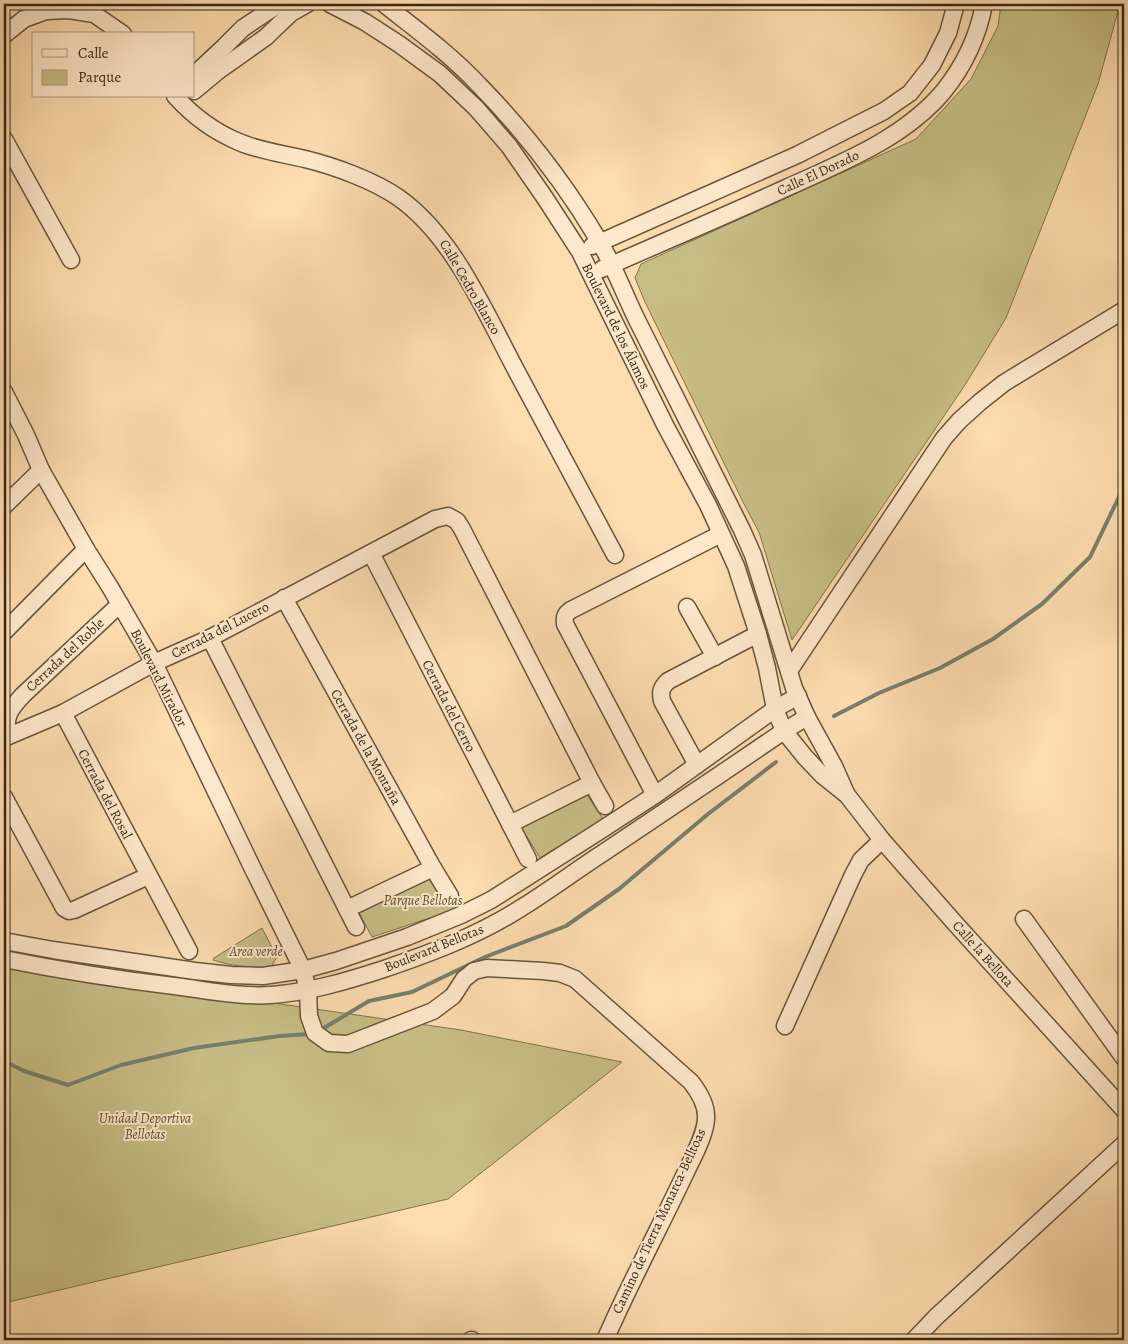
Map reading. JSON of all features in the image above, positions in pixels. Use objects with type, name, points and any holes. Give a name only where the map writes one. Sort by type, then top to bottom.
[{"type":"street","points":[[195,74],[251,22],[279,4]]},
{"type":"street","points":[[195,90],[266,36],[291,13],[307,4]]},
{"type":"street","name":"Boulevard de los Álamos","points":[[330,4],[365,22],[406,49],[440,74],[476,108],[514,154],[580,252],[736,566],[758,634],[776,709],[784,731]]},
{"type":"street","name":"Boulevard de los Álamos","points":[[384,4],[448,56],[510,118],[548,166],[601,243],[753,555],[789,671],[807,717]]},
{"type":"street","name":"Calle El Dorado","points":[[580,252],[797,155],[884,111],[910,93],[932,65],[948,33],[956,4]]},
{"type":"street","name":"Calle El Dorado","points":[[590,274],[822,172],[887,139],[917,117],[943,92],[967,57],[981,22],[984,4]]},
{"type":"street","points":[[4,34],[24,19],[46,11],[69,10],[94,14],[120,32]]},
{"type":"street","points":[[234,37],[246,51]]},
{"type":"street","name":"Calle Cedro Blanco","points":[[181,98],[210,128],[240,143],[341,170],[370,182],[398,197],[421,216],[439,235],[476,295],[615,555]]},
{"type":"street","points":[[4,139],[71,260]]},
{"type":"street","points":[[789,671],[944,438],[959,421],[1004,383],[1124,310]]},
{"type":"street","name":"Boulevard Mirador","points":[[4,392],[41,470],[154,663],[303,970],[308,991]]},
{"type":"street","points":[[4,506],[41,470]]},
{"type":"street","name":"Cerrada del Lucero","points":[[6,737],[63,712],[154,663],[210,638],[435,519],[448,516],[457,521],[462,529],[592,783]]},
{"type":"street","points":[[654,794],[564,618],[566,613],[571,610],[721,534]]},
{"type":"street","points":[[4,632],[86,549]]},
{"type":"street","name":"Cerrada del Cerro","points":[[371,553],[532,866],[548,890]]},
{"type":"street","name":"Cerrada de la Montaña","points":[[284,598],[450,896]]},
{"type":"street","name":"Cerrada del Roble","points":[[6,737],[7,717],[11,708],[120,604]]},
{"type":"street","points":[[687,607],[714,657]]},
{"type":"street","points":[[697,765],[662,701],[660,693],[662,688],[668,681],[758,634]]},
{"type":"street","points":[[210,638],[356,927]]},
{"type":"street","name":"Boulevard Bellotas","points":[[4,941],[53,950],[231,975],[263,976],[303,970],[407,937],[462,915],[491,900],[532,866],[614,821],[776,709],[798,696]]},
{"type":"street","name":"Cerrada del Rosal","points":[[63,712],[188,951]]},
{"type":"street","name":"Boulevard Bellotas","points":[[4,960],[107,978],[232,994],[269,995],[308,991],[348,980],[400,964],[473,934],[522,908],[807,717]]},
{"type":"street","name":"Calle la Bellota","points":[[807,717],[834,766],[847,795]]},
{"type":"street","name":"Calle la Bellota","points":[[784,731],[822,775],[847,795],[882,840],[1008,983],[1124,1110]]},
{"type":"street","points":[[510,824],[592,783],[605,806]]},
{"type":"street","points":[[4,797],[64,908],[69,911],[148,876]]},
{"type":"street","points":[[614,821],[625,838]]},
{"type":"street","points":[[784,1026],[853,875],[861,860],[882,840]]},
{"type":"street","points":[[347,909],[433,868]]},
{"type":"street","points":[[462,915],[473,934]]},
{"type":"street","points":[[1024,919],[1124,1058]]},
{"type":"street","points":[[51,968],[53,950]]},
{"type":"street","name":"Camino de Tierra Monarca-Belltoas","points":[[308,991],[308,1016],[314,1033],[328,1043],[348,1044],[433,1012],[453,996],[464,979],[474,971],[487,968],[560,973],[575,979],[691,1082],[701,1095],[706,1116],[702,1136],[605,1340]]},
{"type":"street","points":[[196,971],[204,990]]},
{"type":"street","points":[[914,1340],[936,1317],[1124,1144]]},
{"type":"green space","points":[[1001,4],[1120,4],[1098,84],[1006,318],[965,385],[792,640],[759,532],[645,302],[635,278],[641,264],[916,139],[971,79],[998,26]]},
{"type":"green space","points":[[586,793],[603,819],[540,858],[521,827]]},
{"type":"green space","name":"Parque Bellotas","points":[[436,873],[454,910],[372,937],[358,911]]},
{"type":"green space","name":"Area verde","points":[[262,928],[277,957],[271,967],[242,966],[213,960],[214,958]]},
{"type":"green space","name":"Unidad Deportiva Bellotas","points":[[4,962],[107,979],[461,1030],[622,1062],[448,1199],[4,1303]]},
{"type":"waterway","points":[[834,716],[879,693],[940,668],[993,639],[1042,604],[1090,557],[1124,483]]},
{"type":"waterway","points":[[319,1031],[369,1001],[412,992],[485,957],[566,926],[619,889],[708,814],[776,762]]},
{"type":"waterway","points":[[4,1061],[24,1071],[68,1085],[121,1065],[194,1048],[280,1036],[310,1034]]}]
